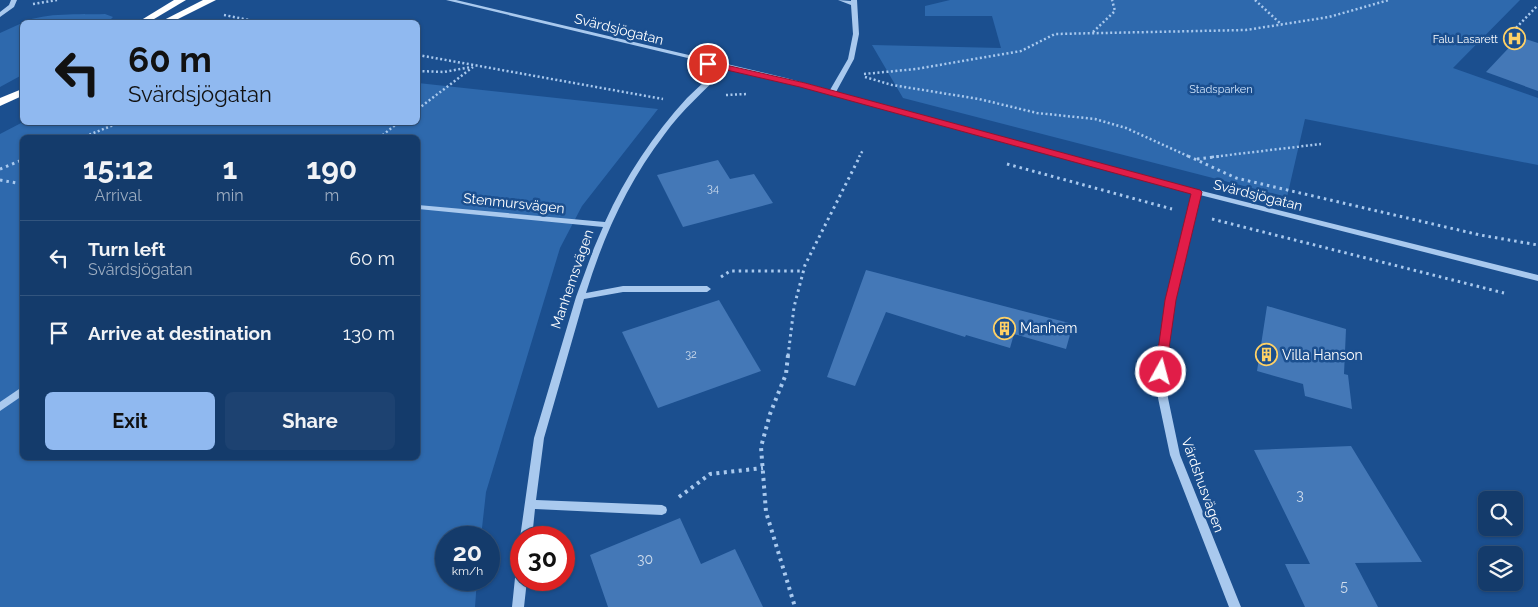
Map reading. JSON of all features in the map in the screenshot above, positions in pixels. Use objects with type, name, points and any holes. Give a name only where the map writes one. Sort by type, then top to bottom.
[{"type":"highway","points":[[147,20],[181,0]]},
{"type":"highway","points":[[169,20],[211,0]]},
{"type":"highway","points":[[0,103],[20,93]]},
{"type":"street","points":[[0,15],[12,6],[14,0]]},
{"type":"street","name":"Svärdsjögatan","points":[[449,0],[832,93],[1197,192],[1538,278]]},
{"type":"street","points":[[832,93],[851,59],[856,34],[853,2],[841,0]]},
{"type":"street","name":"Manhemsvägen","points":[[527,526],[537,446],[580,297],[607,224],[625,187],[645,156],[686,103],[724,67]]},
{"type":"street","name":"Värdshusvägen","points":[[1197,192],[1170,300],[1161,372],[1163,398],[1175,455],[1235,607]]},
{"type":"street","name":"Stenmursvägen","points":[[420,207],[607,224]]},
{"type":"street","points":[[580,297],[623,289],[707,289]]},
{"type":"street","points":[[0,407],[20,392]]},
{"type":"street","points":[[530,504],[662,510]]},
{"type":"street","points":[[518,607],[520,591]]},
{"type":"path","points":[[1092,32],[1115,11],[1112,0]]},
{"type":"path","points":[[1255,0],[1282,25]]},
{"type":"path","points":[[845,71],[869,75],[1021,51],[1055,34],[1092,32],[1225,32],[1282,25],[1330,17],[1389,0]]},
{"type":"path","points":[[1513,31],[1538,6]]},
{"type":"path","points":[[223,15],[249,20]]},
{"type":"path","points":[[420,55],[474,67],[686,103]]},
{"type":"path","points":[[420,71],[444,72],[474,67]]},
{"type":"path","points":[[420,108],[474,67]]},
{"type":"path","points":[[845,71],[892,85],[979,99],[1037,113],[1095,119],[1126,128],[1236,178],[1480,234],[1538,245]]},
{"type":"path","points":[[724,96],[732,94],[755,95]]},
{"type":"path","points":[[88,135],[114,125]]},
{"type":"path","points":[[383,135],[395,125]]},
{"type":"path","points":[[1197,159],[1321,144]]},
{"type":"path","points":[[795,607],[766,512],[761,448],[770,414],[786,374],[794,307],[803,271],[863,150]]},
{"type":"path","points":[[0,169],[20,161]]},
{"type":"path","points":[[0,180],[20,184]]},
{"type":"path","points":[[707,289],[730,270],[803,271]]},
{"type":"path","points":[[662,510],[710,474],[763,468]]},
{"type":"green space","name":"Stadsparken","points":[[950,0],[1520,0],[1453,68],[1538,98],[1538,165],[1305,119],[1287,197],[903,98],[872,45],[1001,48],[992,16],[925,16],[925,6]]},
{"type":"green space","points":[[105,14],[113,17],[110,20],[30,20],[53,15]]},
{"type":"green space","points":[[20,24],[20,76],[0,87],[0,33]]},
{"type":"green space","points":[[420,83],[658,109],[582,206],[560,248],[486,492],[482,526],[435,526],[435,591],[476,591],[475,607],[0,607],[0,134],[20,124],[420,125]]},
{"type":"building","points":[[1519,37],[1538,43],[1538,91],[1486,72]]},
{"type":"building","points":[[718,160],[730,179],[754,174],[773,203],[683,227],[657,175]]},
{"type":"building","name":"Manhem","points":[[866,270],[1073,324],[1066,349],[1014,334],[1010,348],[966,335],[965,337],[886,312],[855,386],[827,377]]},
{"type":"building","points":[[719,300],[761,371],[658,408],[622,332]]},
{"type":"building","name":"Villa Hanson","points":[[1267,306],[1346,329],[1344,374],[1348,375],[1352,409],[1305,396],[1303,384],[1257,371]]},
{"type":"building","points":[[1351,446],[1422,562],[1355,563],[1378,607],[1305,607],[1285,564],[1310,564],[1254,450]]},
{"type":"building","points":[[680,518],[701,564],[735,549],[763,607],[608,607],[590,555]]},
{"type":"place","name":"Falu Lasarett","points":[[1514,39]]},
{"type":"place","name":"Manhem","points":[[1004,328]]},
{"type":"place","name":"Villa Hanson","points":[[1266,355]]},
{"type":"route","points":[[708,64],[802,84],[1197,192],[1170,300],[1161,372]]}]
